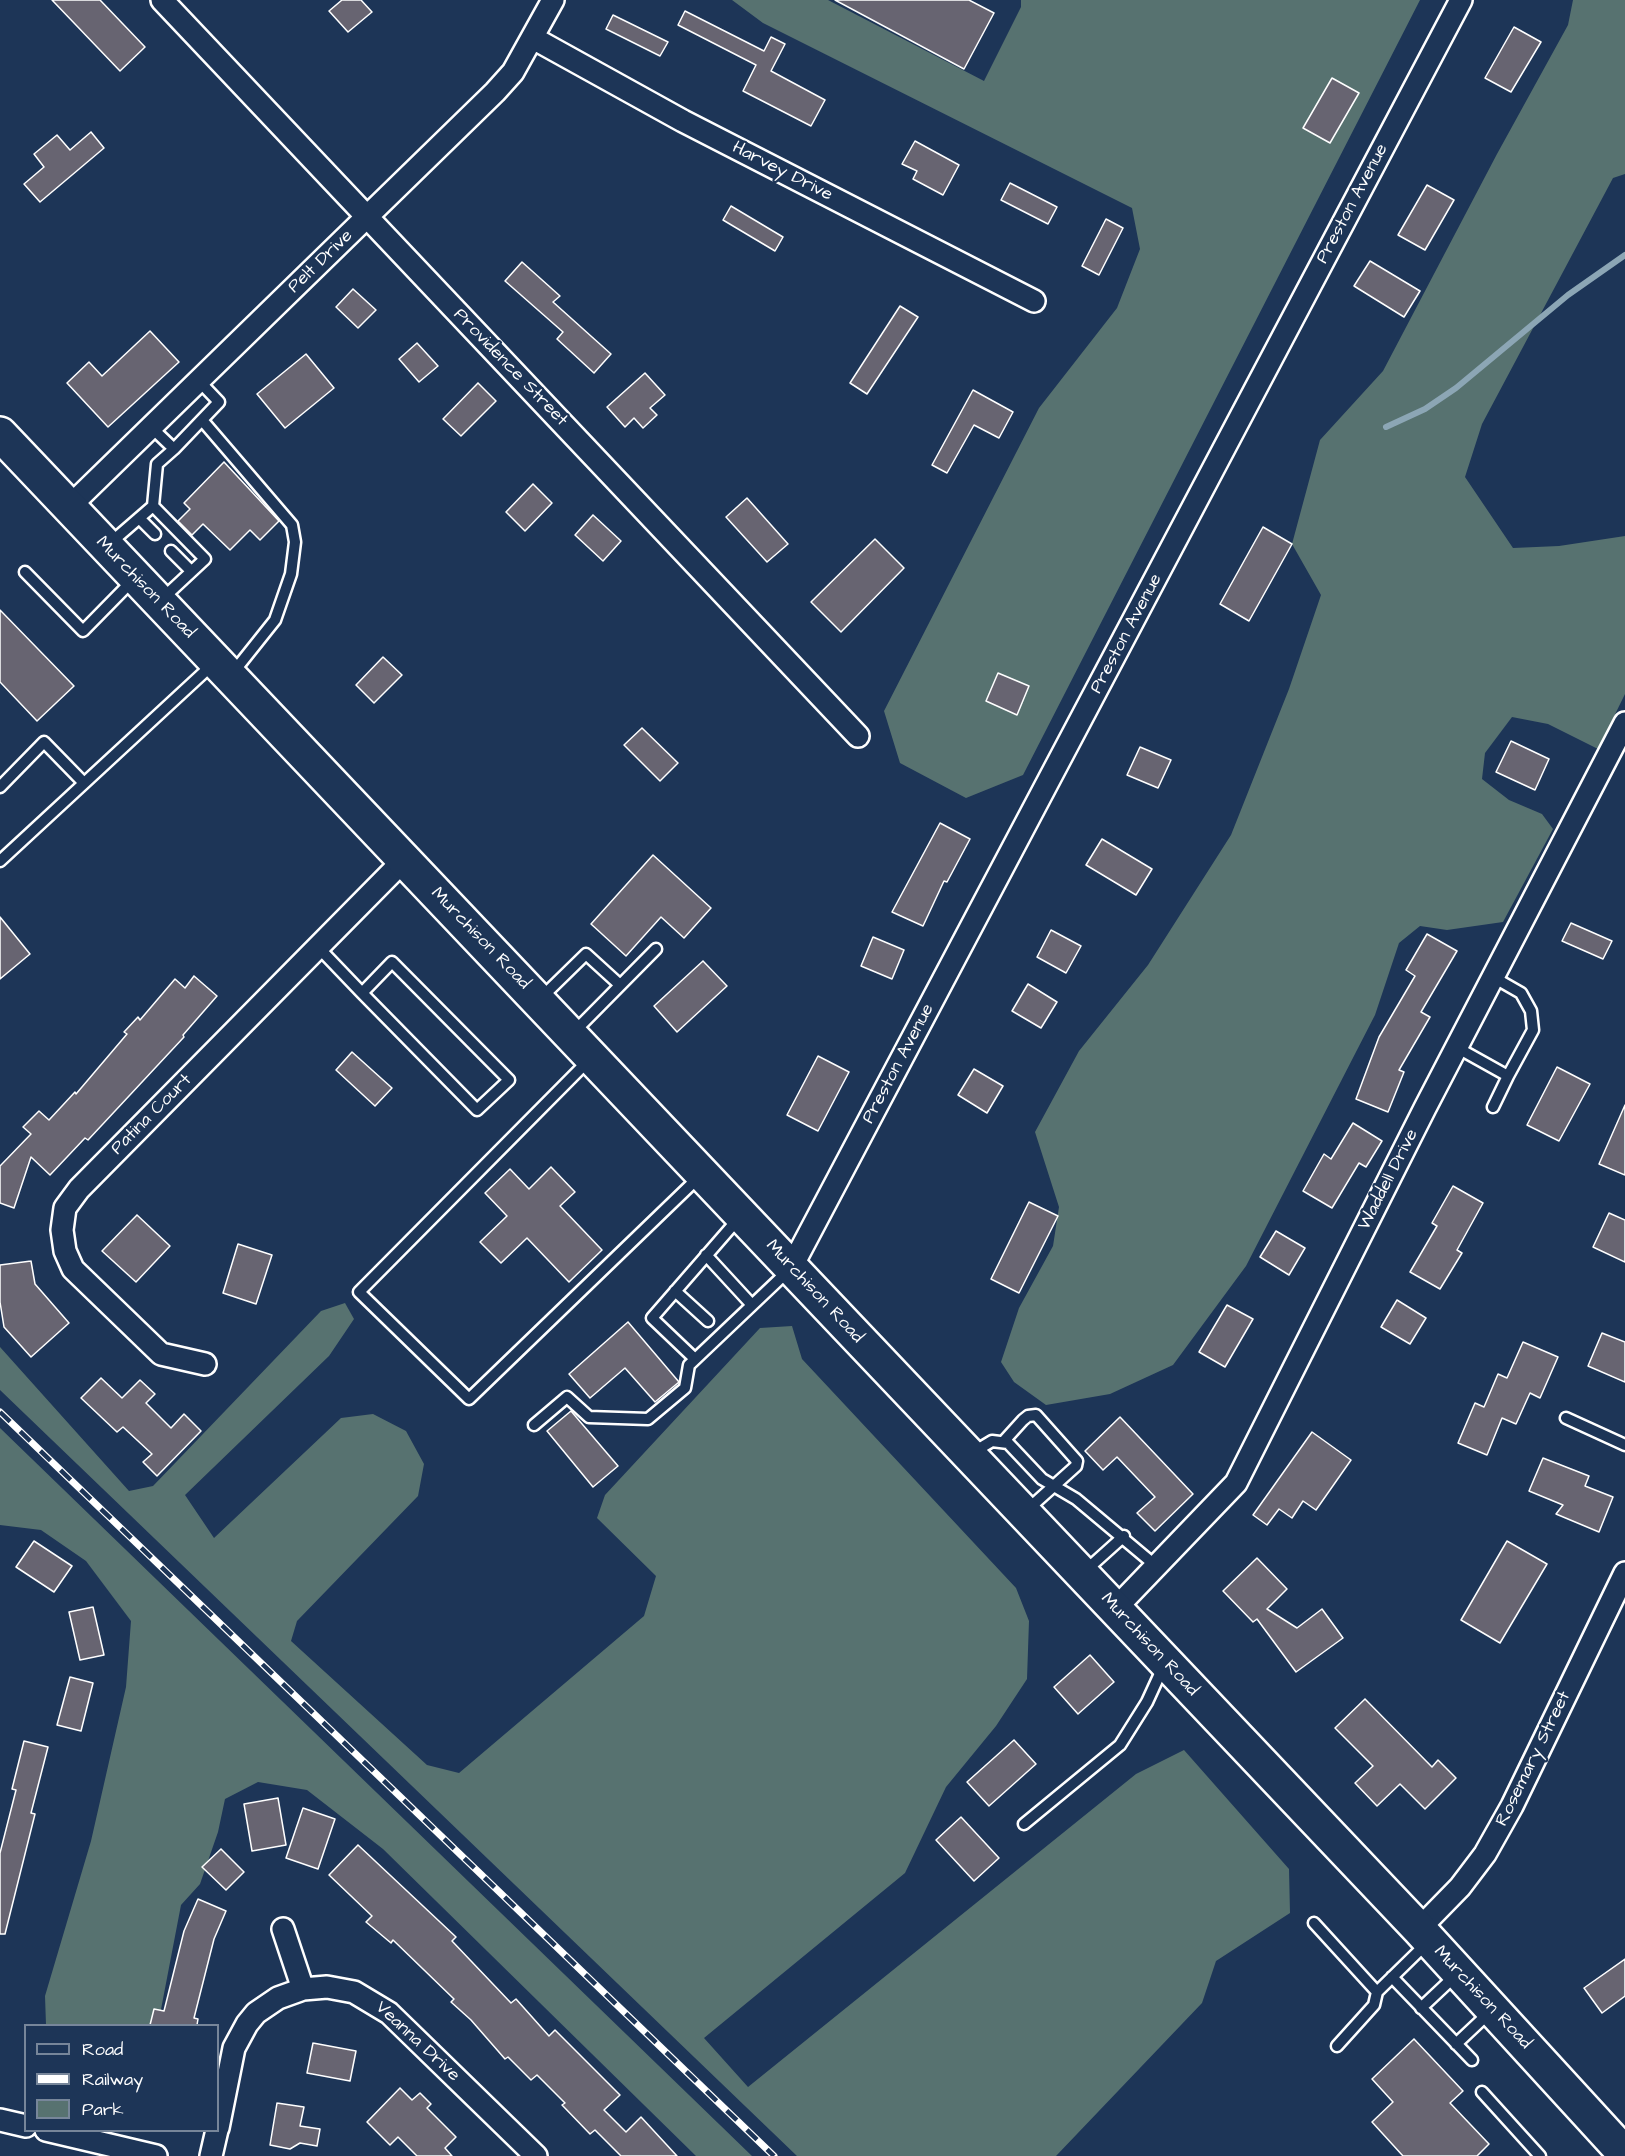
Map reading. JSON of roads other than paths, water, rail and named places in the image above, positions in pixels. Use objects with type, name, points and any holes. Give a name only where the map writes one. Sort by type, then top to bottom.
[{"type":"main road","name":"Murchison Road","points":[[0,434],[1459,1972],[1625,2154]]},
{"type":"street","name":"Providence Street","points":[[162,0],[858,736]]},
{"type":"street","name":"Pelt Drive","points":[[69,507],[495,92],[513,72],[553,0]]},
{"type":"street","name":"Preston Avenue","points":[[791,1268],[1461,0]]},
{"type":"street","name":"Harvey Drive","points":[[533,38],[683,121],[1034,301]]},
{"type":"street","name":"Waddell Drive","points":[[1115,1609],[1236,1483],[1456,1047],[1625,723]]},
{"type":"street","name":"Patina Court","points":[[205,1364],[161,1354],[73,1269],[65,1251],[62,1230],[65,1208],[79,1189],[404,860]]},
{"type":"street","name":"Rosemary Street","points":[[1424,1935],[1485,1854],[1512,1806],[1625,1573]]},
{"type":"street","points":[[283,1929],[303,1989]]},
{"type":"street","name":"Veanna Drive","points":[[219,2118],[227,2074],[240,2036],[256,2013],[267,2005],[303,1989],[340,1989],[378,2004],[536,2156]]},
{"type":"street","points":[[0,2120],[24,2126]]},
{"type":"street","points":[[54,2132],[156,2156]]},
{"type":"street","name":"Veanna Drive","points":[[211,2156],[216,2132]]},
{"type":"lane","points":[[106,546],[153,506],[157,464],[219,402],[199,381]]},
{"type":"lane","points":[[0,861],[83,782],[223,669],[275,620],[291,573],[296,542],[292,525],[202,420]]},
{"type":"lane","points":[[151,427],[174,449]]},
{"type":"lane","points":[[153,506],[205,559],[159,602]]},
{"type":"lane","points":[[139,518],[155,534]]},
{"type":"lane","points":[[171,551],[191,571]]},
{"type":"lane","points":[[25,572],[83,631],[135,578]]},
{"type":"lane","points":[[0,787],[44,742],[83,782]]},
{"type":"lane","points":[[318,947],[362,993],[477,1110],[509,1080],[392,962],[362,993]]},
{"type":"lane","points":[[656,950],[621,985],[581,1046],[359,1292],[470,1399],[702,1174]]},
{"type":"lane","points":[[539,1000],[586,954],[621,985]]},
{"type":"lane","points":[[1493,977],[1521,993],[1534,1021],[1533,1030],[1493,1107]]},
{"type":"lane","points":[[1456,1047],[1508,1076]]},
{"type":"lane","points":[[694,1359],[652,1318],[742,1215]]},
{"type":"lane","points":[[706,1255],[752,1305]]},
{"type":"lane","points":[[534,1425],[567,1397],[589,1418],[648,1419],[685,1388],[689,1365],[694,1359],[791,1268]]},
{"type":"lane","points":[[675,1291],[708,1321]]},
{"type":"lane","points":[[1004,1441],[1028,1416],[1039,1418],[1077,1461],[1076,1466],[1023,1513]]},
{"type":"lane","points":[[1566,1418],[1625,1445]]},
{"type":"lane","points":[[969,1456],[985,1443],[1004,1441],[1053,1486],[1076,1499],[1124,1536],[1156,1566]]},
{"type":"lane","points":[[1082,1574],[1124,1536]]},
{"type":"lane","points":[[1024,1824],[1120,1745],[1147,1701],[1165,1662]]},
{"type":"lane","points":[[1314,1923],[1377,1992]]},
{"type":"lane","points":[[1337,2046],[1374,2005],[1377,1992],[1392,1977],[1424,1935]]},
{"type":"lane","points":[[1421,2008],[1459,1972]]},
{"type":"lane","points":[[1392,1977],[1472,2060]]},
{"type":"lane","points":[[1456,2044],[1493,2010]]},
{"type":"lane","points":[[1482,2092],[1540,2156]]},
{"type":"waterway","points":[[1386,427],[1425,409],[1456,388],[1568,295],[1625,255]]},
{"type":"railway","points":[[0,1412],[774,2156]]}]
